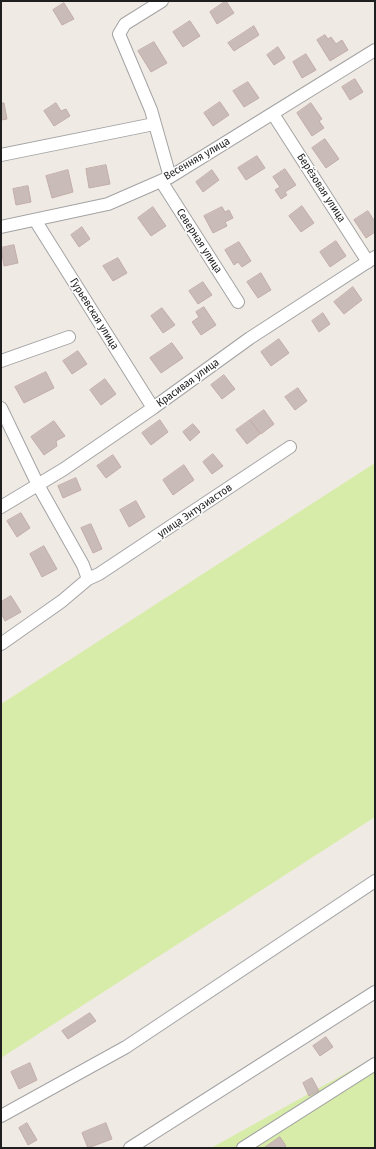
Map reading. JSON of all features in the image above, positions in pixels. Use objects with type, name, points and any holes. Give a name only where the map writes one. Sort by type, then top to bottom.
[{"type":"street","name":"Северная улица","points":[[162,1],[125,24],[119,34],[151,110],[165,179],[238,302]]},
{"type":"street","name":"Весенняя улица","points":[[1,227],[108,204],[165,179],[375,50]]},
{"type":"street","name":"Берёзовая улица","points":[[273,114],[372,259]]},
{"type":"street","points":[[1,155],[154,124]]},
{"type":"street","name":"Гурьевская улица","points":[[34,220],[153,408]]},
{"type":"street","name":"Красивая улица","points":[[1,507],[64,469],[153,408],[250,338],[372,259]]},
{"type":"street","points":[[1,360],[69,337]]},
{"type":"street","points":[[1,408],[38,485],[83,565],[94,577]]},
{"type":"street","name":"улица Энтузиастов","points":[[1,644],[94,577],[290,448]]},
{"type":"street","points":[[1,1116],[126,1047],[375,881]]},
{"type":"street","points":[[130,1148],[375,992]]},
{"type":"street","points":[[244,1148],[375,1064]]},
{"type":"green space","points":[[375,463],[375,817],[1,1058],[1,704]]},
{"type":"green space","points":[[375,1057],[375,1148],[211,1148]]},
{"type":"building","points":[[226,1],[234,13],[217,24],[210,12]]},
{"type":"building","points":[[64,3],[74,19],[62,25],[53,10]]},
{"type":"building","points":[[190,21],[200,36],[183,47],[173,32]]},
{"type":"building","points":[[254,26],[259,35],[234,51],[228,43]]},
{"type":"building","points":[[325,35],[328,39],[331,37],[336,44],[342,40],[348,50],[330,61],[317,40]]},
{"type":"building","points":[[154,42],[167,63],[151,72],[138,51]]},
{"type":"building","points":[[278,47],[285,58],[274,65],[267,55]]},
{"type":"building","points":[[306,54],[316,70],[302,78],[293,62]]},
{"type":"building","points":[[355,79],[363,92],[350,100],[342,87]]},
{"type":"building","points":[[248,82],[259,98],[244,107],[233,91]]},
{"type":"building","points":[[220,102],[229,115],[213,126],[204,113]]},
{"type":"building","points":[[1,103],[4,103],[7,119],[1,120]]},
{"type":"building","points":[[56,103],[61,111],[66,109],[70,116],[54,126],[44,111]]},
{"type":"building","points":[[311,103],[322,119],[319,121],[324,128],[312,136],[297,113]]},
{"type":"building","points":[[325,139],[339,159],[326,168],[312,148]]},
{"type":"building","points":[[257,156],[265,168],[246,180],[238,168]]},
{"type":"building","points":[[106,165],[110,184],[89,188],[86,169]]},
{"type":"building","points":[[285,169],[296,185],[285,192],[287,195],[281,199],[275,190],[280,187],[273,177]]},
{"type":"building","points":[[68,170],[73,192],[52,198],[46,176]]},
{"type":"building","points":[[212,170],[219,180],[203,192],[196,182]]},
{"type":"building","points":[[28,186],[31,202],[16,205],[13,189]]},
{"type":"building","points":[[302,206],[314,223],[301,232],[289,216]]},
{"type":"building","points":[[153,207],[166,226],[151,236],[138,218]]},
{"type":"building","points":[[222,207],[225,212],[229,210],[233,218],[225,222],[227,226],[213,233],[204,216]]},
{"type":"building","points":[[368,211],[375,222],[375,232],[366,238],[354,220]]},
{"type":"building","points":[[82,227],[90,239],[79,247],[71,235]]},
{"type":"building","points":[[336,241],[346,256],[330,267],[320,252]]},
{"type":"building","points":[[239,242],[251,261],[242,267],[238,262],[234,265],[225,250]]},
{"type":"building","points":[[14,245],[18,263],[4,266],[1,248]]},
{"type":"building","points":[[118,258],[127,273],[113,281],[103,266]]},
{"type":"building","points":[[261,273],[271,290],[258,298],[247,282]]},
{"type":"building","points":[[203,282],[212,295],[198,304],[189,291]]},
{"type":"building","points":[[353,287],[362,300],[344,314],[334,302]]},
{"type":"building","points":[[204,307],[216,325],[201,335],[192,322],[199,317],[196,312]]},
{"type":"building","points":[[162,308],[175,325],[163,333],[151,316]]},
{"type":"building","points":[[323,313],[330,324],[319,332],[312,321]]},
{"type":"building","points":[[279,339],[289,353],[271,366],[261,352]]},
{"type":"building","points":[[172,343],[183,358],[161,373],[150,358]]},
{"type":"building","points":[[78,351],[87,364],[72,374],[63,361]]},
{"type":"building","points":[[46,372],[54,388],[24,403],[15,387]]},
{"type":"building","points":[[224,375],[235,389],[222,399],[211,385]]},
{"type":"building","points":[[105,379],[116,394],[101,405],[90,390]]},
{"type":"building","points":[[298,388],[307,401],[295,410],[285,397]]},
{"type":"building","points":[[264,410],[274,424],[261,434],[250,420]]},
{"type":"building","points":[[160,420],[168,432],[151,445],[142,433]]},
{"type":"building","points":[[250,420],[260,434],[247,444],[236,430]]},
{"type":"building","points":[[54,421],[65,436],[56,441],[57,446],[44,455],[31,437]]},
{"type":"building","points":[[193,424],[200,432],[190,441],[183,432]]},
{"type":"building","points":[[213,454],[223,466],[212,474],[203,462]]},
{"type":"building","points":[[113,455],[121,467],[106,478],[97,466]]},
{"type":"building","points":[[184,465],[194,480],[173,495],[163,480]]},
{"type":"building","points":[[76,478],[81,490],[63,498],[58,486]]},
{"type":"building","points":[[136,501],[145,517],[129,527],[120,510]]},
{"type":"building","points":[[21,513],[30,528],[17,537],[7,521]]},
{"type":"building","points":[[91,524],[102,549],[93,553],[81,528]]},
{"type":"building","points":[[44,546],[57,569],[42,577],[30,554]]},
{"type":"building","points":[[11,596],[21,612],[5,621],[1,613],[1,602]]},
{"type":"building","points":[[90,1013],[96,1021],[68,1039],[62,1031]]},
{"type":"building","points":[[326,1037],[333,1047],[320,1056],[313,1046]]},
{"type":"building","points":[[30,1063],[37,1080],[19,1089],[11,1072]]},
{"type":"building","points":[[312,1078],[319,1091],[309,1096],[303,1083]]},
{"type":"building","points":[[27,1123],[37,1140],[28,1145],[19,1128]]},
{"type":"building","points":[[106,1123],[112,1139],[88,1148],[82,1133]]},
{"type":"building","points":[[280,1137],[286,1146],[283,1148],[264,1148]]}]
